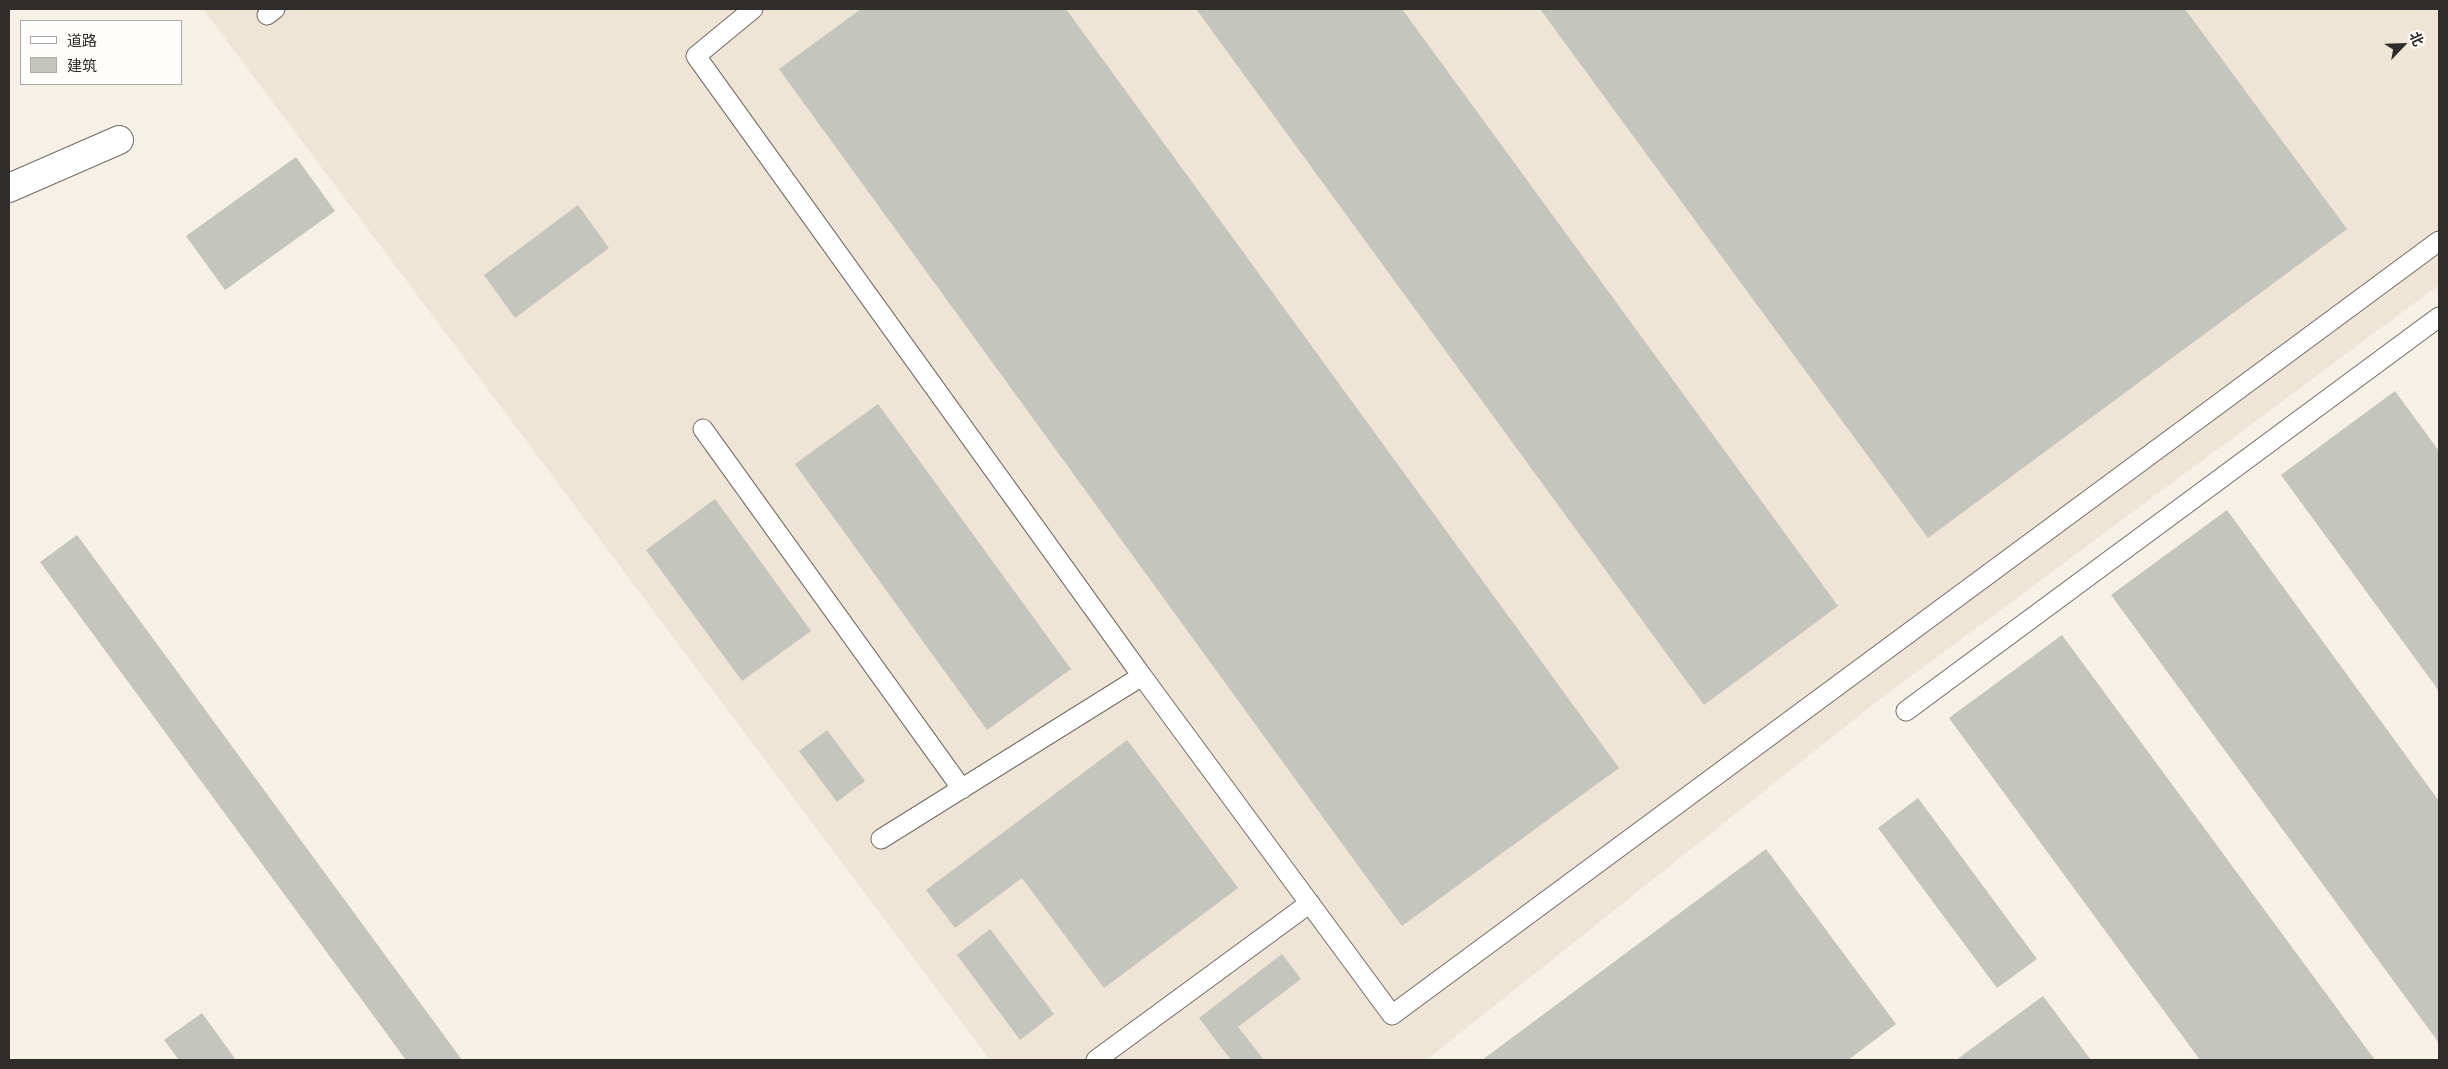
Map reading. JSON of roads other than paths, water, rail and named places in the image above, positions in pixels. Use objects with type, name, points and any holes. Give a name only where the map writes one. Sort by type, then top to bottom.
[{"type":"street","points":[[9,188],[119,140]]},
{"type":"lane","points":[[753,9],[696,56],[1142,676],[1392,1015],[2439,241]]},
{"type":"lane","points":[[1906,711],[2439,317]]},
{"type":"lane","points":[[703,429],[962,789]]},
{"type":"lane","points":[[881,839],[1142,676]]},
{"type":"lane","points":[[1096,1060],[1310,903]]}]
